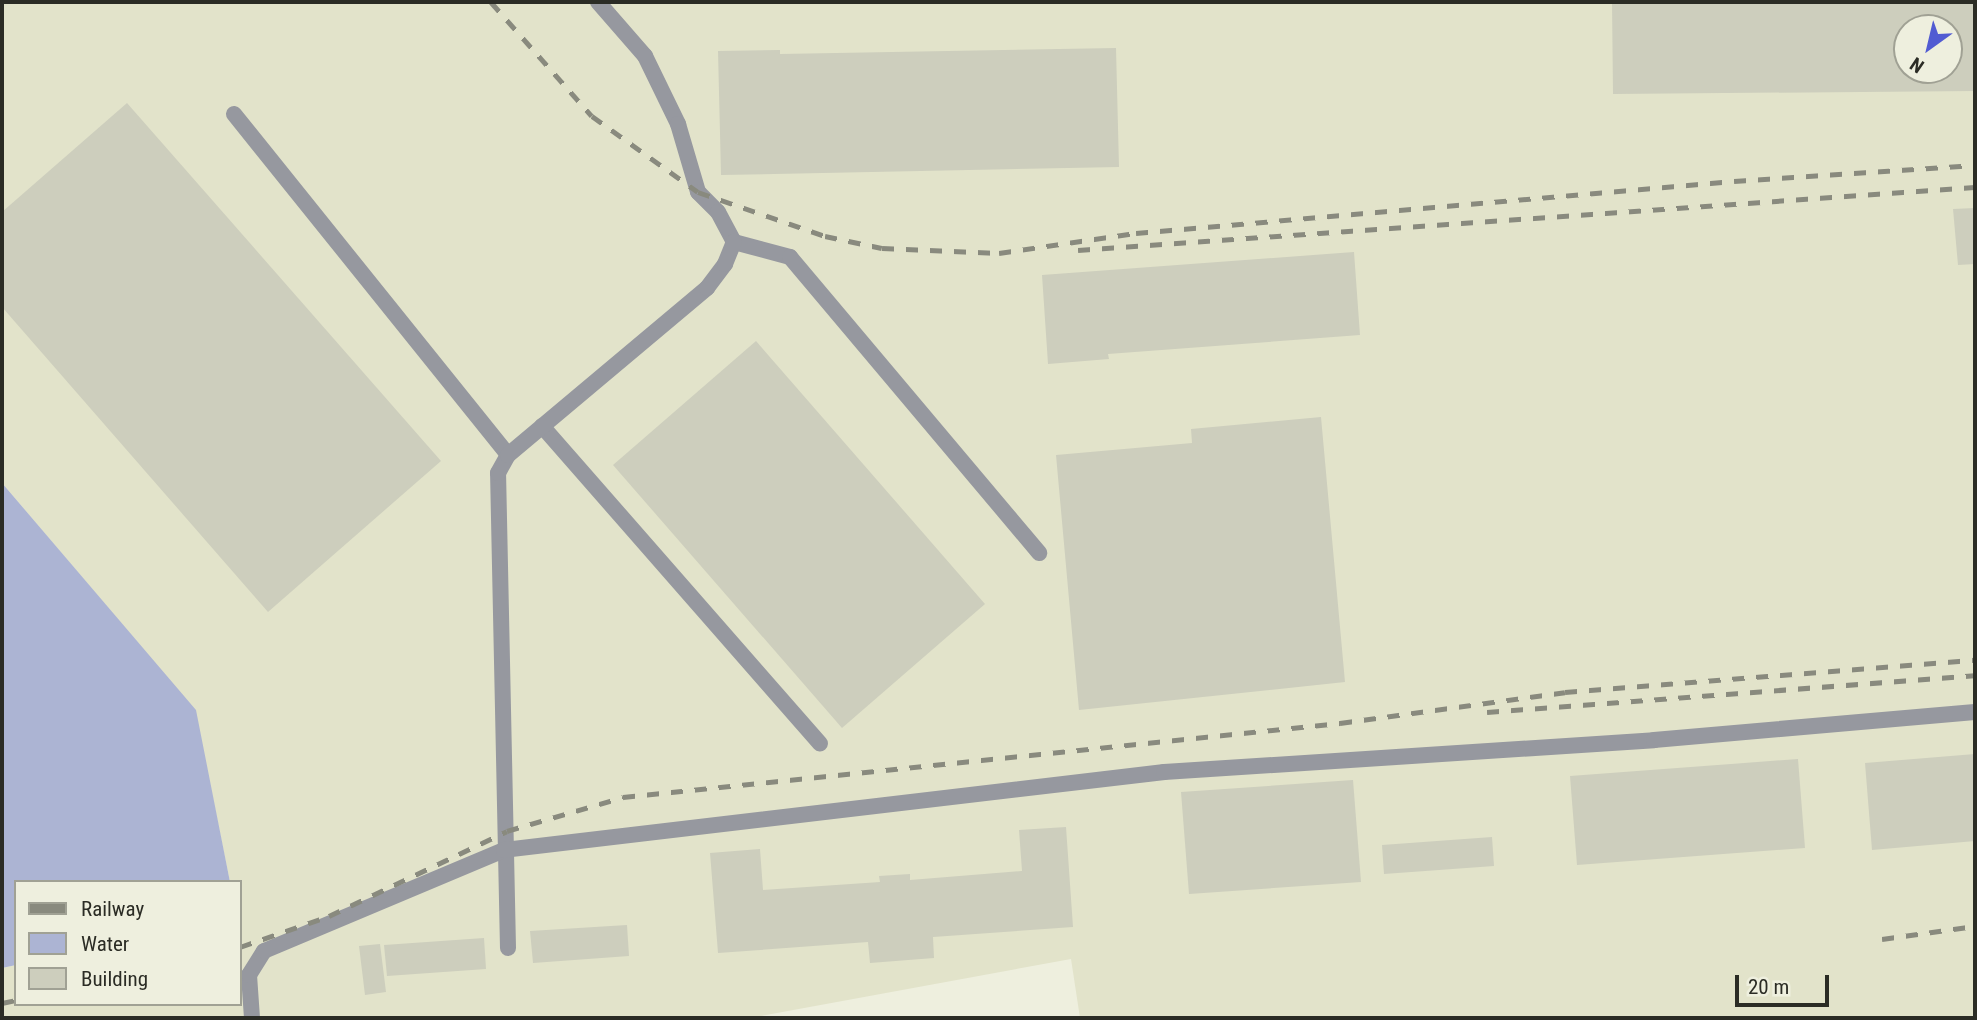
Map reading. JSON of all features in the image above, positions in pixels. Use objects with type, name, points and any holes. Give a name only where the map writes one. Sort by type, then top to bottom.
[{"type":"lane","points":[[598,2],[645,56],[678,124],[698,192],[718,212],[734,242],[790,257],[1039,553]]},
{"type":"lane","points":[[234,114],[508,455]]},
{"type":"lane","points":[[508,948],[498,473],[508,455],[706,288],[725,264],[734,242]]},
{"type":"lane","points":[[541,426],[820,744]]},
{"type":"lane","points":[[252,1018],[249,975],[264,951],[504,850],[1164,772],[1654,740],[1975,712]]},
{"type":"shaded area","points":[[2,2],[1975,2],[1975,1018],[1080,1018],[1071,959],[750,1018],[2,1018],[2,968],[14,965],[14,1006],[242,1006],[242,880],[230,880],[195,710],[2,483]]},
{"type":"water","points":[[2,483],[196,710],[230,880],[14,880],[14,965],[2,968]]},
{"type":"building","points":[[1612,2],[1975,2],[1975,91],[1613,94]]},
{"type":"building","points":[[1116,48],[1119,167],[721,175],[718,51],[780,50],[780,54]]},
{"type":"building","points":[[127,103],[441,461],[268,612],[2,307],[2,212]]},
{"type":"building","points":[[1975,208],[1975,264],[1958,265],[1953,209]]},
{"type":"building","points":[[1354,252],[1360,335],[1108,354],[1109,359],[1048,364],[1042,275]]},
{"type":"building","points":[[756,341],[985,604],[842,728],[613,465]]},
{"type":"building","points":[[1321,417],[1345,682],[1079,710],[1056,455],[1192,443],[1191,429]]},
{"type":"building","points":[[1975,754],[1975,841],[1872,850],[1865,763]]},
{"type":"building","points":[[1798,759],[1805,848],[1577,865],[1570,776]]},
{"type":"building","points":[[1353,780],[1361,882],[1189,894],[1181,792]]},
{"type":"building","points":[[1066,827],[1073,927],[933,937],[934,958],[870,963],[868,942],[718,953],[710,853],[760,849],[763,890],[880,882],[879,876],[910,874],[910,880],[1022,871],[1019,830]]},
{"type":"building","points":[[1492,837],[1494,866],[1384,874],[1382,845]]},
{"type":"building","points":[[627,925],[629,956],[533,963],[530,931]]},
{"type":"building","points":[[484,938],[486,969],[387,976],[384,945]]},
{"type":"building","points":[[380,944],[386,992],[365,995],[359,946]]},
{"type":"railway","points":[[491,2],[592,116],[698,192],[825,236],[882,248],[999,253],[1136,233],[1734,181],[1975,165]]},
{"type":"railway","points":[[1078,250],[1975,187]]},
{"type":"railway","points":[[242,946],[329,916],[507,831],[623,797],[1340,723],[1565,692],[1975,660]]},
{"type":"railway","points":[[1487,712],[1975,675]]},
{"type":"railway","points":[[1882,939],[1975,926]]},
{"type":"railway","points":[[2,1003],[14,1000]]}]
